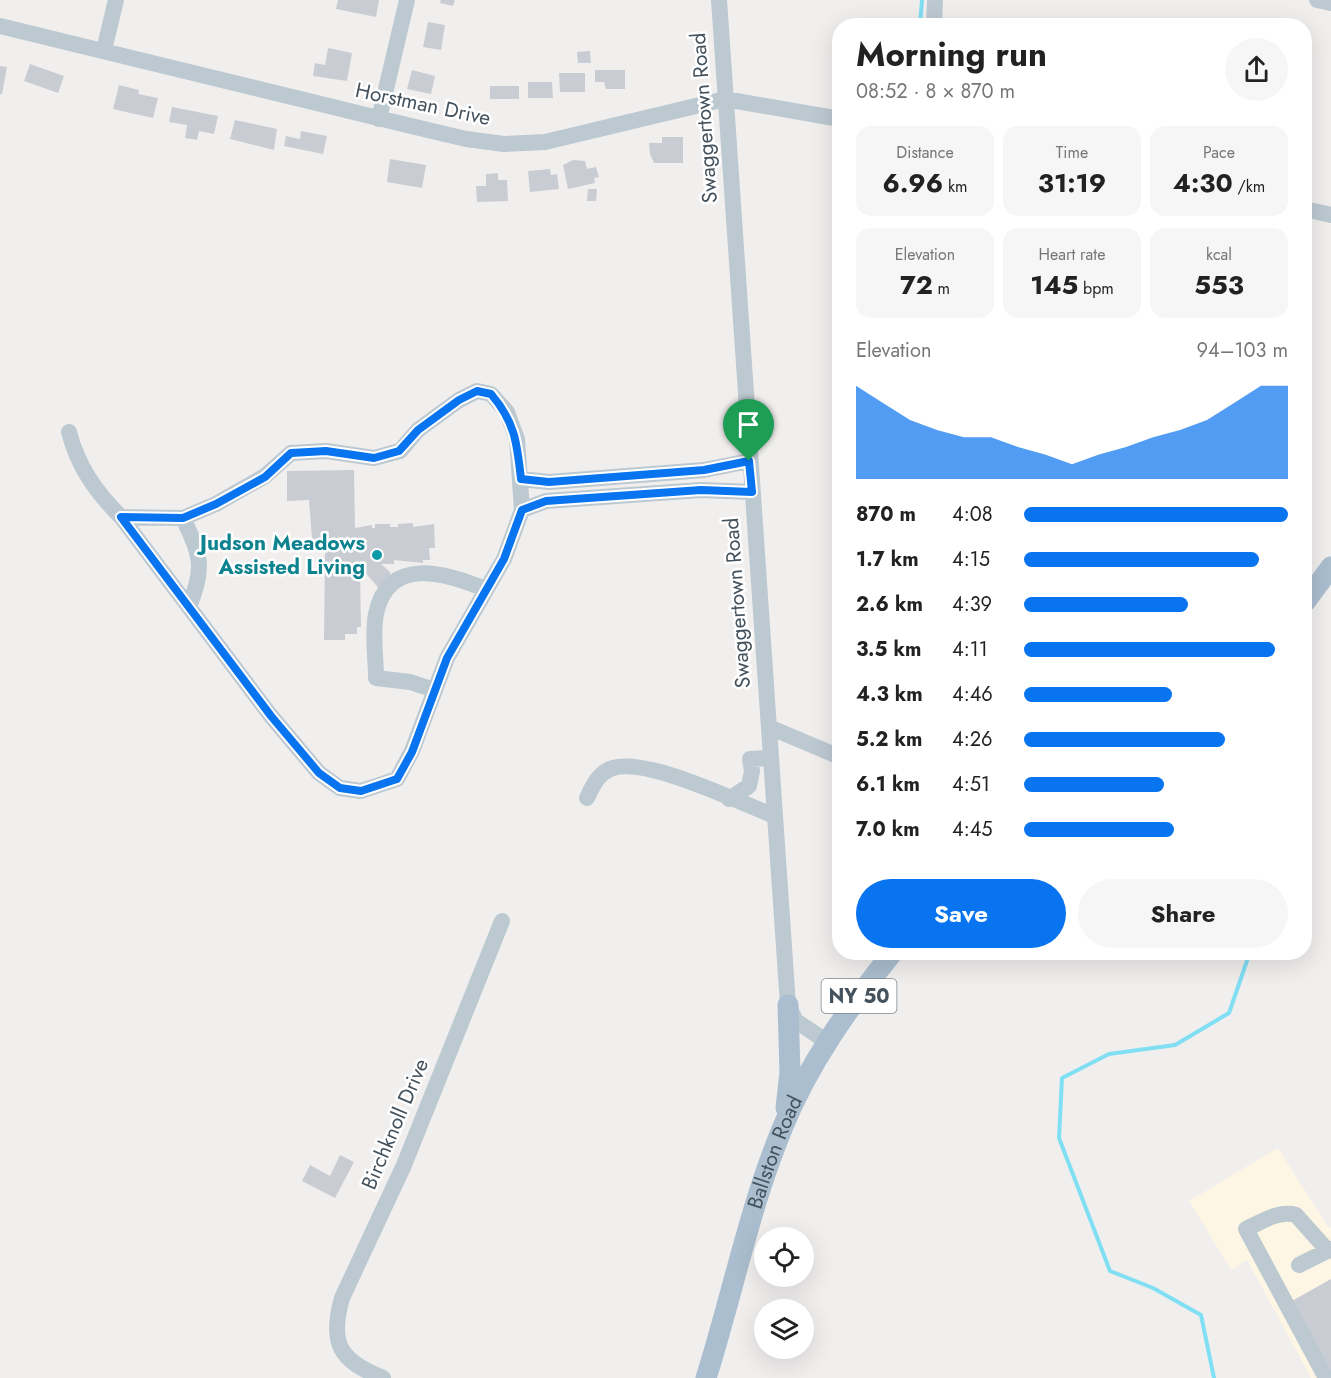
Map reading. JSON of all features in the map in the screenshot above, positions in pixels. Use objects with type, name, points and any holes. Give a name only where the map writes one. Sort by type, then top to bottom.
[{"type":"main road","points":[[1312,593],[1331,567]]},
{"type":"main road","name":"Ballston Road","points":[[706,1378],[726,1315],[748,1228],[782,1129],[826,1041],[887,960]]},
{"type":"main road","points":[[782,1129],[789,1097],[789,1005]]},
{"type":"street","points":[[104,50],[116,0]]},
{"type":"street","points":[[379,119],[407,0]]},
{"type":"street","name":"Swaggertown Road","points":[[719,0],[749,461],[789,1005]]},
{"type":"street","points":[[934,18],[935,0]]},
{"type":"street","points":[[1317,0],[1331,3]]},
{"type":"street","name":"Horstman Drive","points":[[0,26],[379,119],[466,139],[504,144],[535,142],[724,99],[832,118]]},
{"type":"street","points":[[1312,211],[1331,215]]},
{"type":"street","points":[[69,432],[75,457],[97,493],[121,517],[271,716],[319,773],[340,788],[361,791],[397,779],[412,752],[447,658],[504,559],[522,510],[517,439],[507,412],[491,394],[477,391],[459,400],[418,430],[399,451],[374,458],[326,451],[291,453],[265,477],[216,504],[183,518],[121,517]]},
{"type":"street","points":[[521,479],[549,482],[704,470],[749,461]]},
{"type":"street","points":[[522,510],[546,501],[701,490],[752,492]]},
{"type":"street","points":[[183,518],[196,545],[201,578],[189,607]]},
{"type":"street","points":[[435,690],[410,682],[376,678],[376,616],[380,600],[408,573],[439,573],[486,589]]},
{"type":"street","points":[[769,727],[832,754]]},
{"type":"street","points":[[729,799],[749,786],[752,771],[750,759],[771,758]]},
{"type":"street","points":[[587,798],[594,783],[614,767],[640,768],[668,774],[775,816]]},
{"type":"street","name":"Birchknoll Drive","points":[[383,1378],[352,1364],[337,1344],[336,1319],[342,1298],[404,1165],[502,921]]},
{"type":"street","points":[[789,1005],[796,1021],[826,1041]]},
{"type":"street","points":[[1299,1265],[1329,1250],[1296,1215],[1289,1213],[1278,1215],[1246,1229],[1326,1378]]},
{"type":"shaded area","points":[[1278,1148],[1329,1228],[1331,1227],[1331,1378],[1311,1378],[1247,1260],[1231,1270],[1189,1201]]},
{"type":"building","points":[[338,0],[379,0],[376,17],[336,9]]},
{"type":"building","points":[[441,0],[455,0],[453,6],[440,3]]},
{"type":"building","points":[[428,22],[445,25],[441,50],[423,47]]},
{"type":"building","points":[[328,48],[352,53],[347,81],[313,76],[315,63],[325,65]]},
{"type":"building","points":[[590,51],[591,63],[578,63],[577,52]]},
{"type":"building","points":[[30,64],[64,76],[58,93],[24,81]]},
{"type":"building","points":[[0,66],[7,67],[2,94],[0,94]]},
{"type":"building","points":[[412,70],[435,76],[431,94],[407,89]]},
{"type":"building","points":[[595,70],[625,70],[625,89],[606,89],[604,82],[595,82]]},
{"type":"building","points":[[559,73],[585,73],[585,92],[560,92]]},
{"type":"building","points":[[528,82],[552,82],[553,98],[528,98]]},
{"type":"building","points":[[119,85],[139,90],[138,94],[158,98],[153,118],[113,109]]},
{"type":"building","points":[[490,86],[519,86],[519,99],[490,99]]},
{"type":"building","points":[[172,107],[218,116],[214,134],[199,131],[197,140],[185,138],[187,125],[169,122]]},
{"type":"building","points":[[235,120],[277,129],[274,150],[230,139]]},
{"type":"building","points":[[301,131],[327,136],[323,154],[284,146],[286,136],[300,139]]},
{"type":"building","points":[[662,137],[683,137],[683,163],[654,163],[649,143],[662,143]]},
{"type":"building","points":[[390,159],[426,165],[422,188],[387,182]]},
{"type":"building","points":[[573,160],[585,161],[587,169],[596,167],[599,177],[594,178],[595,183],[568,189],[563,165]]},
{"type":"building","points":[[550,169],[551,175],[557,174],[559,189],[530,192],[528,171]]},
{"type":"building","points":[[498,173],[498,180],[507,180],[508,201],[477,202],[476,186],[486,186],[486,174]]},
{"type":"building","points":[[588,189],[597,189],[596,201],[587,201]]},
{"type":"building","name":"Judson Meadows Assisted Living","points":[[354,470],[355,528],[372,525],[372,528],[375,528],[375,524],[390,524],[390,527],[398,527],[398,524],[413,523],[413,527],[434,524],[435,548],[429,548],[430,560],[423,560],[423,563],[394,560],[394,564],[381,564],[390,572],[390,581],[382,592],[364,571],[360,574],[361,627],[357,627],[357,634],[345,634],[345,640],[324,640],[325,551],[313,551],[309,500],[287,501],[287,471]]},
{"type":"building","points":[[340,1155],[354,1162],[335,1198],[302,1181],[310,1165],[330,1176]]},
{"type":"building","points":[[1331,1279],[1331,1377],[1290,1302]]},
{"type":"waterway","points":[[921,18],[922,0]]},
{"type":"waterway","points":[[1214,1378],[1201,1315],[1153,1288],[1110,1271],[1059,1138],[1062,1078],[1109,1054],[1175,1045],[1229,1013],[1247,960]]},
{"type":"place","name":"Judson Meadows Assisted Living","points":[[377,555]]},
{"type":"route","points":[[477,391],[491,394],[507,412],[517,439],[521,479],[549,482],[704,470],[749,461],[752,492],[701,490],[546,501],[522,510],[504,559],[479,598],[447,658],[412,752],[397,779],[361,791],[340,788],[319,773],[271,716],[121,517],[183,518],[216,504],[265,477],[291,453],[326,451],[374,458],[399,451],[418,430],[459,400],[477,391]]}]
